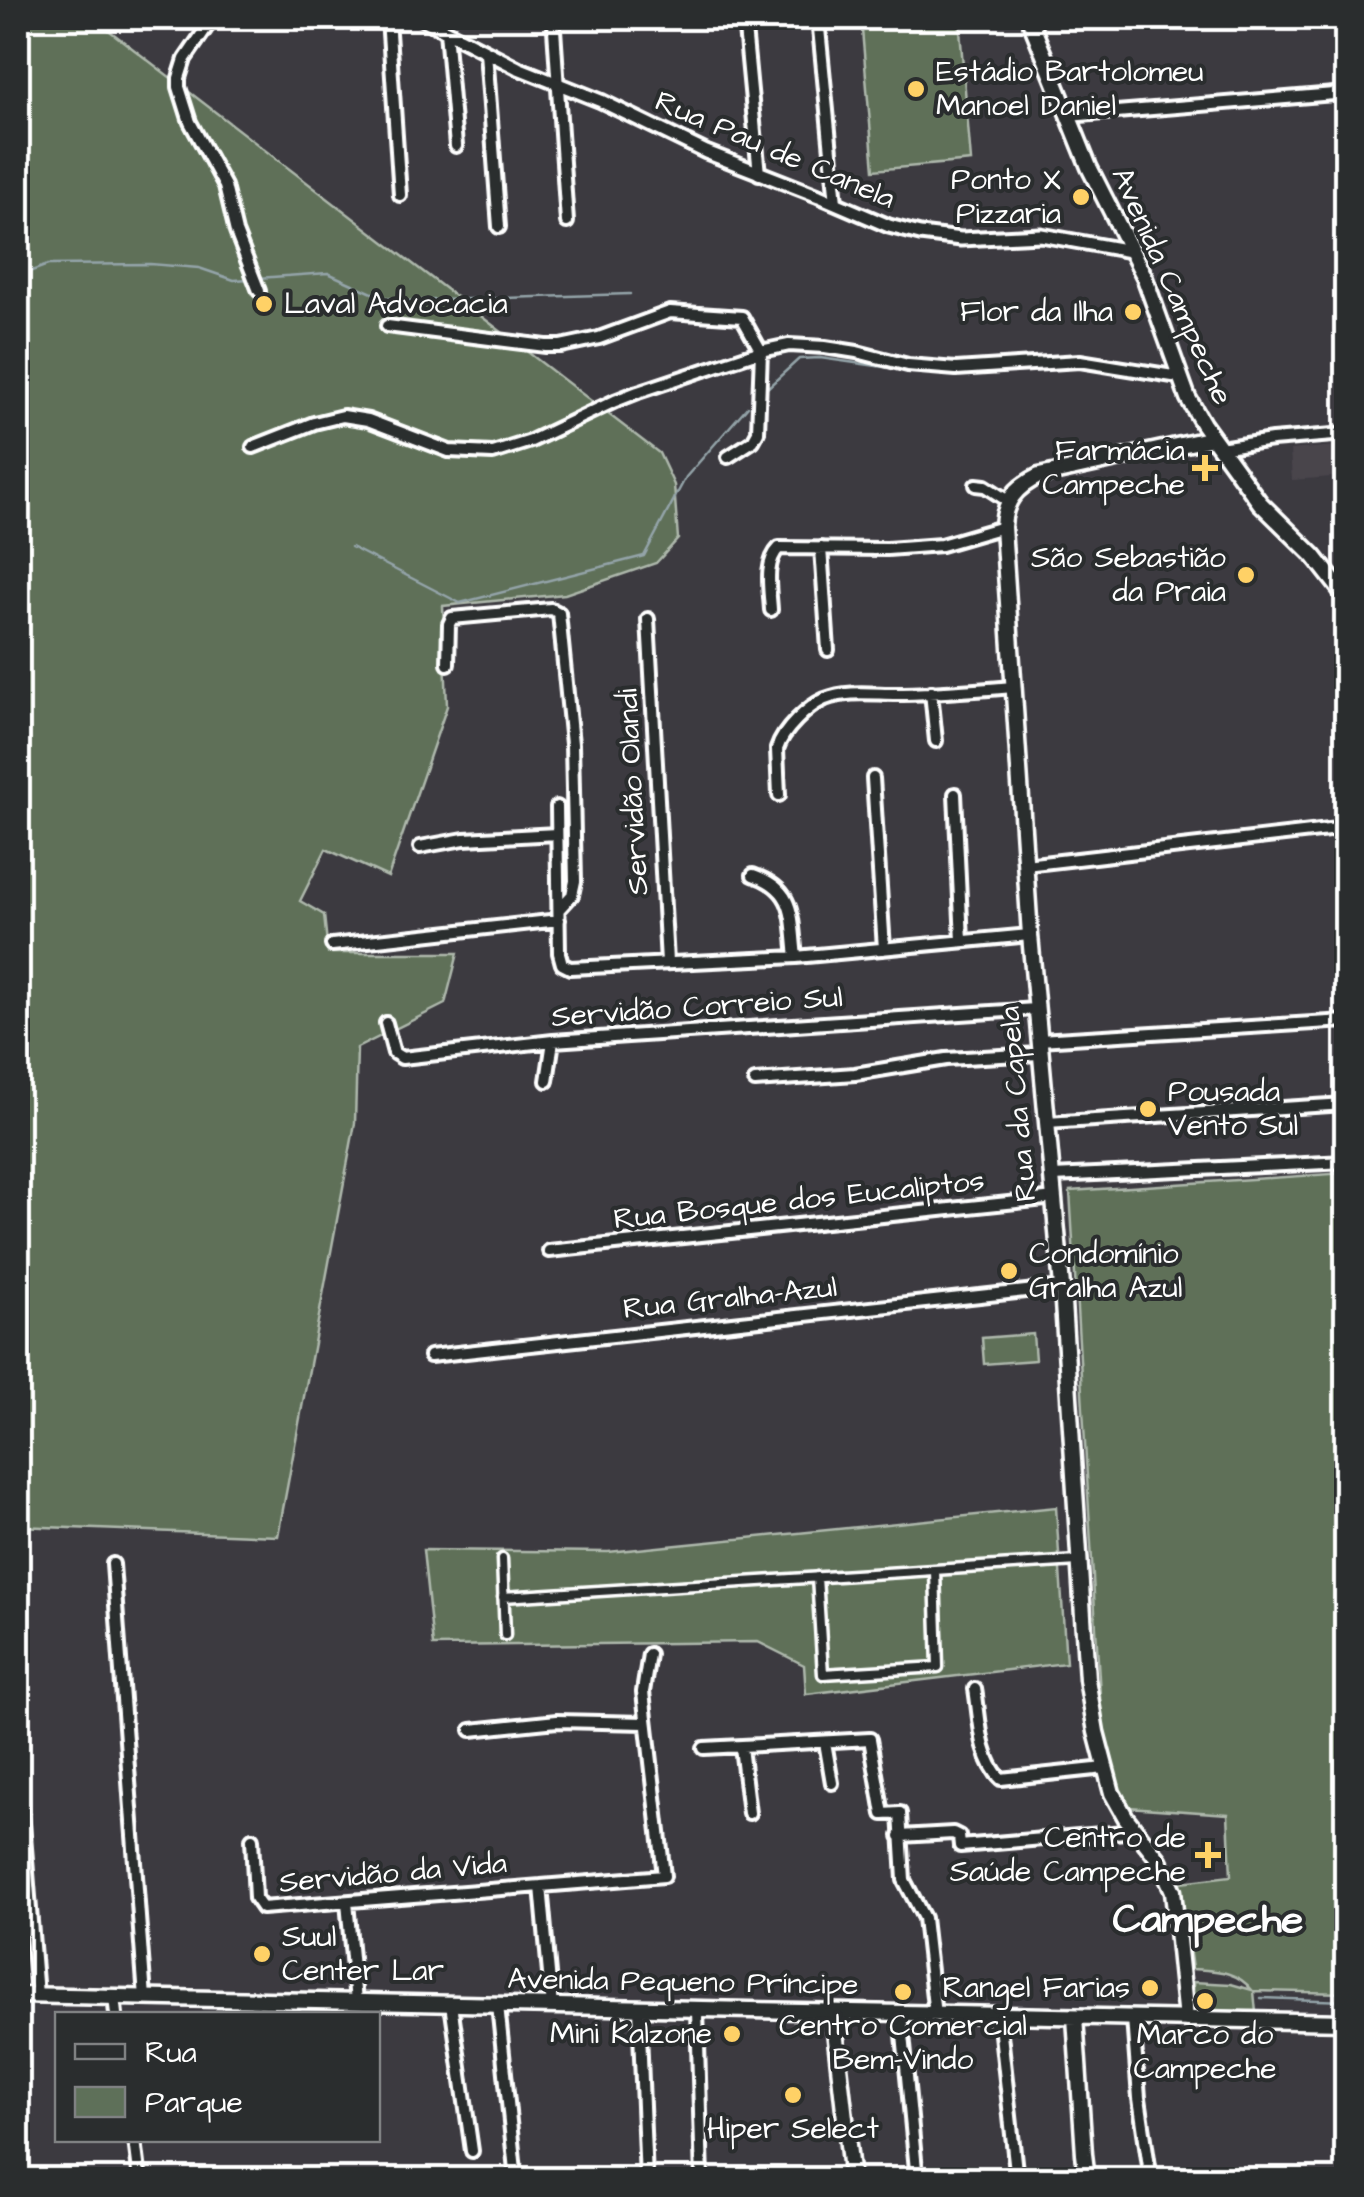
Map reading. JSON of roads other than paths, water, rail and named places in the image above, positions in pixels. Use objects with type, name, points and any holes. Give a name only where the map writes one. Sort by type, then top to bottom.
[{"type":"main road","name":"Avenida Campeche","points":[[1029,18],[1102,197],[1144,276],[1188,398],[1260,504],[1314,556],[1346,597]]},
{"type":"main road","points":[[1008,501],[1021,486],[1052,472],[1217,443]]},
{"type":"main road","name":"Rua da Capela","points":[[1008,501],[1003,527],[1024,864],[1062,1287],[1086,1679],[1105,1768],[1119,1806],[1159,1860],[1174,1891],[1186,2019]]},
{"type":"main road","name":"Avenida Pequeno Príncipe","points":[[18,1995],[1346,2022]]},
{"type":"main road","points":[[833,2012],[852,2180]]},
{"type":"main road","points":[[1075,2018],[1084,2154],[1092,2180]]},
{"type":"street","points":[[213,18],[185,59],[179,87],[190,122],[225,186],[236,232],[256,283]]},
{"type":"street","points":[[388,18],[400,195]]},
{"type":"street","name":"Rua Pau de Canela","points":[[421,18],[486,52],[601,101],[725,161],[874,220],[920,234],[962,239],[1041,235],[1130,251]]},
{"type":"street","points":[[744,18],[759,174]]},
{"type":"street","points":[[818,18],[836,202]]},
{"type":"street","points":[[554,29],[567,222]]},
{"type":"street","points":[[446,31],[456,146]]},
{"type":"street","points":[[486,52],[498,227]]},
{"type":"street","points":[[1068,116],[1346,93]]},
{"type":"street","points":[[387,326],[562,346],[598,338],[670,312],[742,317],[761,351],[758,432],[753,442],[728,457]]},
{"type":"street","points":[[253,447],[343,416],[368,420],[448,451],[493,453],[531,441],[615,401],[761,351],[790,345],[956,369],[1080,361],[1179,377]]},
{"type":"street","points":[[1217,443],[1346,434]]},
{"type":"street","points":[[976,485],[985,486],[1008,501]]},
{"type":"street","points":[[771,610],[770,562],[779,548],[941,545],[1003,527]]},
{"type":"street","points":[[821,548],[828,650]]},
{"type":"street","points":[[332,945],[559,914],[572,895],[576,881],[572,744],[559,613],[551,609],[452,618],[448,664]]},
{"type":"street","name":"Servidão Olandi","points":[[648,619],[667,962]]},
{"type":"street","points":[[779,794],[779,742],[814,705],[824,700],[852,694],[1013,688]]},
{"type":"street","points":[[931,692],[936,741]]},
{"type":"street","points":[[873,778],[884,949]]},
{"type":"street","points":[[955,794],[962,941]]},
{"type":"street","points":[[556,807],[560,958],[570,968],[796,957],[1030,935]]},
{"type":"street","points":[[1024,864],[1346,828]]},
{"type":"street","points":[[420,847],[464,838],[557,834]]},
{"type":"street","points":[[753,876],[782,891],[790,907],[796,957]]},
{"type":"street","name":"Servidão Correio Sul","points":[[386,1023],[394,1052],[402,1058],[553,1041],[1036,1009]]},
{"type":"street","points":[[755,1081],[856,1074],[1039,1047],[1346,1021]]},
{"type":"street","points":[[547,1082],[553,1041]]},
{"type":"street","points":[[1047,1123],[1346,1104]]},
{"type":"street","points":[[1052,1176],[1346,1162]]},
{"type":"street","name":"Rua Bosque dos Eucaliptos","points":[[549,1252],[1054,1198]]},
{"type":"street","name":"Rua Gralha-Azul","points":[[430,1356],[1062,1287]]},
{"type":"street","points":[[502,1559],[505,1636]]},
{"type":"street","points":[[503,1597],[1078,1561]]},
{"type":"street","points":[[112,1564],[145,1998]]},
{"type":"street","points":[[817,1577],[823,1674],[938,1668],[935,1570]]},
{"type":"street","points":[[471,1730],[558,1721],[646,1722],[643,1684],[649,1654]]},
{"type":"street","points":[[975,1688],[986,1756],[991,1770],[1000,1779],[1105,1768]]},
{"type":"street","name":"Servidão da Vida","points":[[252,1839],[255,1898],[262,1908],[664,1876],[646,1722]]},
{"type":"street","points":[[704,1748],[870,1739],[883,1814],[900,1814],[902,1870],[906,1887],[924,1918],[935,2014]]},
{"type":"street","points":[[825,1742],[832,1783]]},
{"type":"street","points":[[740,1747],[748,1813]]},
{"type":"street","points":[[18,1762],[37,1995]]},
{"type":"street","points":[[900,1836],[953,1832],[959,1836],[960,1846],[1137,1832]]},
{"type":"street","points":[[541,1886],[552,2006]]},
{"type":"street","points":[[347,1902],[356,2002]]},
{"type":"street","points":[[114,1997],[116,2012]]},
{"type":"street","points":[[450,2004],[472,2150]]},
{"type":"street","points":[[498,2005],[516,2180]]},
{"type":"street","points":[[639,2008],[646,2180]]},
{"type":"street","points":[[696,2010],[702,2180]]},
{"type":"street","points":[[901,2014],[916,2180]]},
{"type":"street","points":[[998,2016],[1017,2180]]},
{"type":"street","points":[[1133,2018],[1138,2098],[1150,2173]]},
{"type":"street","points":[[135,2142],[140,2180]]},
{"type":"waterway","points":[[18,276],[48,265],[150,264],[199,268],[234,280],[250,279]]},
{"type":"waterway","points":[[258,278],[328,273],[379,296],[405,301],[630,294]]},
{"type":"waterway","points":[[764,391],[799,359],[820,358],[962,375],[987,372]]},
{"type":"waterway","points":[[351,547],[460,603],[644,556],[686,477],[748,406]]},
{"type":"waterway","points":[[1339,532],[1346,535]]},
{"type":"waterway","points":[[1261,1998],[1346,2001]]},
{"type":"place","name":"Estádio Bartolomeu Manoel Daniel","points":[[916,89]]},
{"type":"place","name":"Ponto X Pizzaria","points":[[1081,197]]},
{"type":"place","name":"Laval Advocacia","points":[[264,304]]},
{"type":"place","name":"Flor da Ilha","points":[[1133,312]]},
{"type":"place","name":"Farmácia Campeche","points":[[1205,468]]},
{"type":"place","name":"São Sebastião da Praia","points":[[1246,575]]},
{"type":"place","name":"Pousada Vento Sul","points":[[1148,1109]]},
{"type":"place","name":"Condomínio Gralha Azul","points":[[1009,1271]]},
{"type":"place","name":"Centro de Saúde Campeche","points":[[1208,1855]]},
{"type":"place","name":"Suul Center Lar","points":[[262,1954]]},
{"type":"place","name":"Rangel Farias","points":[[1150,1988]]},
{"type":"place","name":"Centro Comercial Bem-Vindo","points":[[903,1992]]},
{"type":"place","name":"Marco do Campeche","points":[[1205,2001]]},
{"type":"place","name":"Mini Kalzone","points":[[732,2034]]},
{"type":"place","name":"Hiper Select","points":[[793,2095]]},
{"type":"district","name":"Campeche","points":[[1208,1920]]}]
